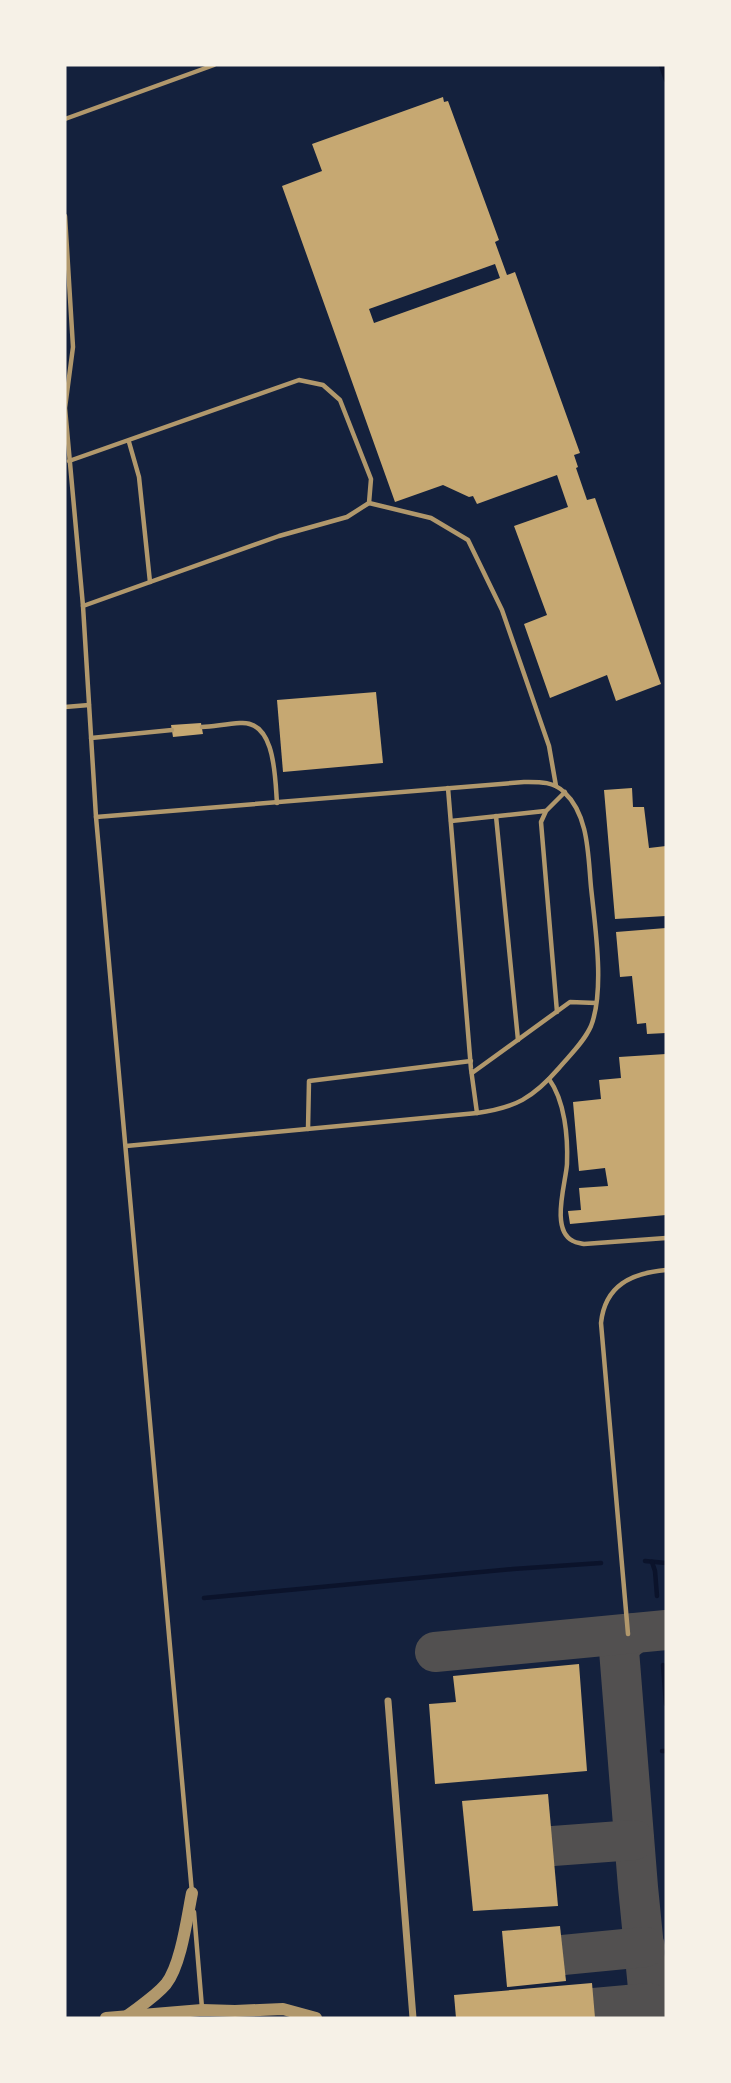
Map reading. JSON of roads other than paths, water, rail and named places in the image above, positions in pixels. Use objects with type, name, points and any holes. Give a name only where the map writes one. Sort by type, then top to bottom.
[{"type":"street","points":[[388,1701],[412,2018]]},
{"type":"street","points":[[128,2017],[167,1982],[176,1966],[192,1893]]},
{"type":"street","points":[[106,2018],[283,2009],[316,2018]]},
{"type":"lane","points":[[65,119],[214,65]]},
{"type":"lane","points":[[65,216],[73,347],[65,408],[83,606],[96,817],[203,2014]]},
{"type":"lane","points":[[69,461],[299,380],[323,385],[340,400],[372,479],[369,503]]},
{"type":"lane","points":[[129,442],[139,477],[150,582]]},
{"type":"lane","points":[[83,606],[279,536],[347,517],[369,503],[431,518],[468,540],[502,610],[549,746],[556,786]]},
{"type":"lane","points":[[65,707],[89,705]]},
{"type":"lane","points":[[202,727],[241,722],[256,726],[266,737],[272,753],[277,803]]},
{"type":"lane","points":[[92,738],[172,730]]},
{"type":"lane","points":[[96,817],[542,782],[565,792],[581,820],[587,843],[596,947],[596,1003],[590,1027],[549,1079],[521,1102],[502,1110],[477,1113],[126,1146]]},
{"type":"lane","points":[[448,788],[477,1113]]},
{"type":"lane","points":[[557,1012],[541,822],[546,811],[565,792]]},
{"type":"lane","points":[[451,821],[546,811]]},
{"type":"lane","points":[[496,816],[518,1040]]},
{"type":"lane","points":[[472,1073],[570,1002],[596,1003]]},
{"type":"lane","points":[[308,1129],[310,1081],[471,1061]]},
{"type":"lane","points":[[549,1079],[557,1090],[563,1107],[567,1162],[560,1199],[562,1225],[566,1235],[573,1241],[584,1244],[666,1238]]},
{"type":"lane","points":[[628,1634],[601,1323],[606,1304],[617,1288],[637,1275],[666,1270]]},
{"type":"waterway","points":[[661,65],[666,80]]},
{"type":"waterway","points":[[645,1561],[666,1563]]},
{"type":"waterway","points":[[652,1562],[657,1596]]},
{"type":"waterway","points":[[204,1598],[601,1563]]},
{"type":"waterway","points":[[663,1665],[666,1704]]}]
